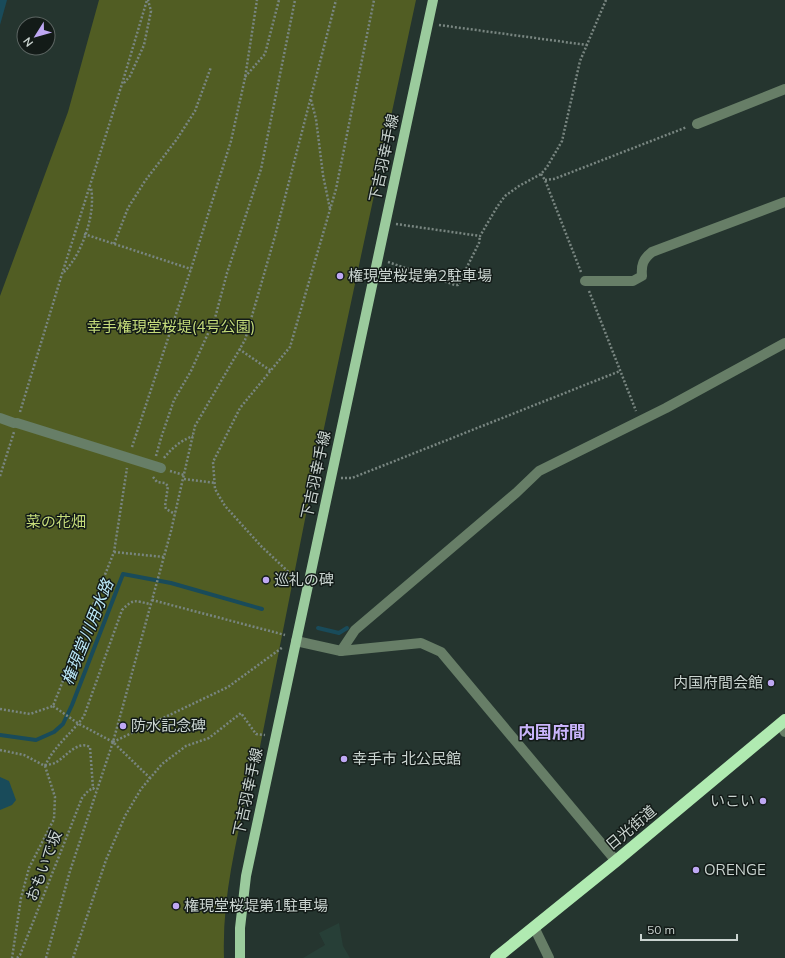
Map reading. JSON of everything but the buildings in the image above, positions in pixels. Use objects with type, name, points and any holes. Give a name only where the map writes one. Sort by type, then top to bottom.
[{"type":"highway","name":"日光街道","points":[[496,958],[783,725]]},
{"type":"main road","name":"下吉羽幸手線","points":[[240,958],[240,928],[246,876],[330,478],[434,0]]},
{"type":"street","points":[[697,124],[785,89]]},
{"type":"street","points":[[585,281],[634,281],[642,276],[642,267],[645,258],[652,252],[785,202]]},
{"type":"street","points":[[341,650],[355,630],[516,493],[538,471],[640,421],[785,343]]},
{"type":"street","points":[[0,418],[158,467]]},
{"type":"street","points":[[296,641],[341,650],[421,643],[441,652],[616,861]]},
{"type":"street","points":[[534,927],[549,958]]},
{"type":"path","points":[[0,476],[148,0]]},
{"type":"path","points":[[122,84],[130,76],[144,46],[151,11],[148,0]]},
{"type":"path","points":[[53,706],[114,552],[128,458],[191,270],[231,141],[245,78],[257,0]]},
{"type":"path","points":[[245,78],[265,54],[279,0]]},
{"type":"path","points":[[158,467],[161,438],[174,400],[191,371],[215,318],[227,273],[261,169],[295,0]]},
{"type":"path","points":[[46,958],[70,871],[113,742],[164,557],[184,479],[195,426],[245,340],[275,236],[336,0]]},
{"type":"path","points":[[297,580],[261,546],[225,506],[215,489],[213,462],[240,408],[290,348],[336,189],[374,0]]},
{"type":"path","points":[[378,258],[458,285],[479,243],[480,236],[497,207],[505,196],[519,186],[541,174],[547,167],[562,141],[580,61],[606,0]]},
{"type":"path","points":[[428,23],[587,45]]},
{"type":"path","points":[[114,244],[128,208],[145,181],[196,111],[211,68]]},
{"type":"path","points":[[311,100],[316,119],[323,175],[330,210]]},
{"type":"path","points":[[545,180],[554,178],[697,124]]},
{"type":"path","points":[[541,174],[545,180],[640,421]]},
{"type":"path","points":[[62,274],[70,266],[85,234],[92,198],[90,188]]},
{"type":"path","points":[[386,223],[480,236]]},
{"type":"path","points":[[85,234],[191,270]]},
{"type":"path","points":[[239,349],[271,371]]},
{"type":"path","points":[[330,478],[352,478],[620,371]]},
{"type":"path","points":[[175,514],[166,509],[164,506],[168,486],[165,483],[157,482],[153,478],[158,467],[170,450],[183,440],[193,436]]},
{"type":"path","points":[[184,479],[215,483]]},
{"type":"path","points":[[114,552],[164,557]]},
{"type":"path","points":[[152,600],[285,635]]},
{"type":"path","points":[[12,958],[21,898],[30,868],[54,820],[55,797],[45,766],[50,755],[84,716],[122,610],[130,602],[134,601],[150,604]]},
{"type":"path","points":[[113,742],[228,687],[283,646]]},
{"type":"path","points":[[0,709],[30,714],[53,706],[77,723],[113,742],[150,778]]},
{"type":"path","points":[[73,958],[109,853],[125,816],[141,790],[162,764],[186,746],[209,738],[241,713],[256,734],[265,735]]},
{"type":"path","points":[[0,750],[24,755],[45,766],[54,763],[79,746],[86,745],[90,747],[93,788],[96,791]]},
{"type":"path","name":"おもいで坂","points":[[17,958],[20,955],[30,932],[82,798],[93,788]]},
{"type":"shaded area","points":[[339,923],[343,946],[350,958],[303,958],[325,945],[319,933]]},
{"type":"green space","name":"幸手権現堂桜堤(4号公園)","points":[[99,0],[416,0],[312,484],[253,782],[247,792],[234,854],[227,895],[224,958],[0,958],[0,296],[68,112]]},
{"type":"water","points":[[0,0],[7,0],[0,25]]},
{"type":"water","points":[[0,777],[9,781],[16,800],[12,805],[0,810]]},
{"type":"waterway","name":"権現堂川用水路","points":[[0,735],[36,740],[54,732],[63,724],[72,705],[123,574],[171,583],[262,609]]},
{"type":"waterway","name":"権現堂川用水路","points":[[318,628],[339,633],[347,628]]},
{"type":"place","name":"権現堂桜堤第2駐車場","points":[[340,276]]},
{"type":"place","name":"巡礼の碑","points":[[266,580]]},
{"type":"place","name":"内国府間会館","points":[[771,683]]},
{"type":"place","name":"防水記念碑","points":[[123,726]]},
{"type":"place","name":"幸手市 北公民館","points":[[344,759]]},
{"type":"place","name":"いこい","points":[[763,801]]},
{"type":"place","name":"ORENGE","points":[[696,870]]},
{"type":"place","name":"権現堂桜堤第1駐車場","points":[[176,906]]},
{"type":"district","name":"内国府間","points":[[552,732]]},
{"type":"park label","name":"菜の花畑","points":[[56,522]]}]
